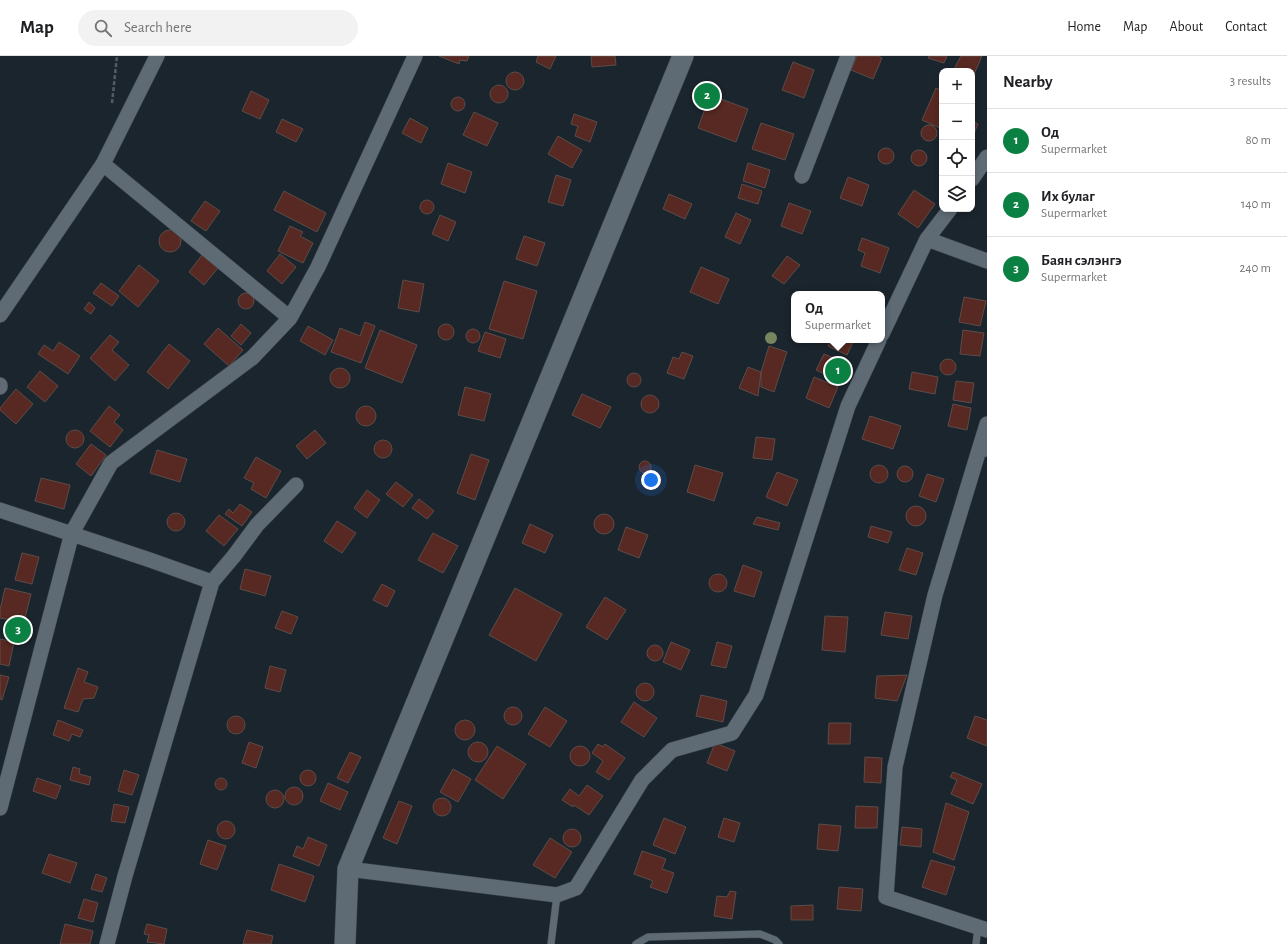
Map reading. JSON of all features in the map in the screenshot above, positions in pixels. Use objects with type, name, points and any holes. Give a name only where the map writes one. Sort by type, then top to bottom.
[{"type":"main road","points":[[345,944],[348,869],[683,56]]},
{"type":"street","points":[[0,314],[103,164],[157,56]]},
{"type":"street","points":[[0,808],[72,533],[111,463],[252,358],[290,318],[318,267],[415,56]]},
{"type":"street","points":[[802,176],[848,56]]},
{"type":"street","points":[[974,176],[987,157]]},
{"type":"street","points":[[103,164],[290,318]]},
{"type":"street","points":[[885,328],[927,239],[948,212]]},
{"type":"street","points":[[927,239],[987,261]]},
{"type":"street","points":[[348,869],[557,895],[576,888],[642,780],[672,750],[732,733],[756,695],[848,406],[878,343]]},
{"type":"street","points":[[983,929],[886,897],[895,767],[935,595],[983,449],[987,424]]},
{"type":"street","points":[[107,944],[125,876],[212,582],[258,525],[296,485]]},
{"type":"street","points":[[0,510],[72,533],[212,582]]},
{"type":"lane","points":[[552,944],[557,895]]},
{"type":"lane","points":[[976,944],[983,929]]},
{"type":"lane","points":[[636,944],[648,937],[760,934],[775,940],[779,944]]},
{"type":"path","points":[[112,103],[117,56]]},
{"type":"building","points":[[439,56],[469,56],[467,61],[460,60],[459,64]]},
{"type":"building","points":[[538,56],[556,56],[550,69],[536,62]]},
{"type":"building","points":[[591,56],[615,56],[616,65],[592,67]]},
{"type":"building","points":[[857,56],[878,56],[882,58],[873,79],[851,70]]},
{"type":"building","points":[[929,56],[947,56],[944,63],[928,58]]},
{"type":"building","points":[[961,56],[982,56],[975,72],[975,68],[955,68]]},
{"type":"building","points":[[793,62],[814,70],[804,98],[782,90]]},
{"type":"building","points":[[515,72],[521,75],[524,81],[521,87],[515,90],[509,87],[506,81],[509,75]]},
{"type":"building","points":[[495,85],[503,85],[508,90],[506,101],[503,103],[495,103],[490,98],[490,90]]},
{"type":"building","points":[[936,88],[939,90],[939,128],[922,120]]},
{"type":"building","points":[[251,91],[269,100],[260,119],[242,111]]},
{"type":"building","points":[[710,95],[748,109],[736,142],[698,128]]},
{"type":"building","points":[[458,97],[463,99],[465,104],[463,109],[458,111],[453,109],[451,104],[453,99]]},
{"type":"building","points":[[474,112],[498,123],[487,146],[463,135]]},
{"type":"building","points":[[574,114],[597,122],[590,142],[575,136],[578,126],[571,124]]},
{"type":"building","points":[[410,118],[428,128],[421,143],[402,133]]},
{"type":"building","points":[[282,119],[303,129],[296,142],[276,132]]},
{"type":"building","points":[[975,122],[978,124],[975,131]]},
{"type":"building","points":[[761,123],[794,134],[785,160],[752,149]]},
{"type":"building","points":[[929,125],[936,130],[937,133],[932,140],[929,141],[922,136],[921,133],[926,126]]},
{"type":"building","points":[[558,136],[582,150],[572,168],[548,154]]},
{"type":"building","points":[[886,148],[893,153],[894,156],[889,163],[886,164],[879,159],[878,156],[883,149]]},
{"type":"building","points":[[919,150],[926,155],[927,158],[922,165],[919,166],[912,161],[911,158],[916,151]]},
{"type":"building","points":[[448,163],[472,172],[465,193],[441,184]]},
{"type":"building","points":[[748,163],[770,170],[765,188],[743,181]]},
{"type":"building","points":[[556,175],[571,180],[563,206],[548,202]]},
{"type":"building","points":[[848,177],[869,185],[862,206],[840,198]]},
{"type":"building","points":[[742,184],[762,191],[758,204],[738,198]]},
{"type":"building","points":[[914,190],[935,204],[918,228],[898,214]]},
{"type":"building","points":[[284,191],[326,213],[317,232],[274,210]]},
{"type":"building","points":[[669,194],[692,204],[685,219],[663,209]]},
{"type":"building","points":[[427,200],[432,202],[434,207],[432,212],[427,214],[422,212],[420,207],[422,202]]},
{"type":"building","points":[[205,201],[220,211],[206,231],[191,221]]},
{"type":"building","points":[[789,203],[811,211],[802,234],[781,226]]},
{"type":"building","points":[[736,213],[751,220],[740,244],[725,237]]},
{"type":"building","points":[[440,215],[456,222],[448,241],[432,234]]},
{"type":"building","points":[[290,226],[303,232],[300,236],[313,243],[303,263],[278,251]]},
{"type":"building","points":[[170,230],[178,233],[181,241],[178,249],[170,252],[162,249],[159,241],[162,233]]},
{"type":"building","points":[[524,236],[545,243],[537,266],[516,259]]},
{"type":"building","points":[[862,238],[889,248],[880,273],[861,266],[865,253],[858,250]]},
{"type":"building","points":[[280,254],[296,267],[282,284],[267,271]]},
{"type":"building","points":[[202,255],[218,268],[204,285],[189,272]]},
{"type":"building","points":[[787,256],[800,265],[784,284],[772,276]]},
{"type":"building","points":[[139,265],[159,281],[138,307],[119,291]]},
{"type":"building","points":[[701,267],[729,279],[718,304],[690,292]]},
{"type":"building","points":[[403,280],[424,284],[419,312],[398,308]]},
{"type":"building","points":[[504,281],[537,291],[523,339],[489,329]]},
{"type":"building","points":[[101,283],[119,296],[112,306],[93,293]]},
{"type":"building","points":[[243,293],[249,293],[254,298],[252,307],[249,309],[243,309],[238,304],[238,298]]},
{"type":"building","points":[[964,297],[986,301],[980,326],[959,322]]},
{"type":"building","points":[[89,302],[95,308],[91,314],[84,309]]},
{"type":"building","points":[[365,322],[375,326],[361,363],[331,352],[340,328],[360,336]]},
{"type":"building","points":[[241,324],[251,333],[241,345],[231,336]]},
{"type":"building","points":[[446,324],[452,326],[454,332],[452,338],[446,340],[440,338],[438,332],[440,326]]},
{"type":"building","points":[[308,326],[333,340],[325,355],[300,341]]},
{"type":"building","points":[[218,328],[243,350],[229,366],[204,344]]},
{"type":"building","points":[[470,329],[476,329],[480,333],[480,339],[476,343],[470,343],[466,339],[466,333]]},
{"type":"building","points":[[380,330],[417,345],[402,383],[365,368]]},
{"type":"building","points":[[963,330],[984,333],[980,356],[960,354]]},
{"type":"building","points":[[485,332],[506,339],[500,358],[478,351]]},
{"type":"building","points":[[110,335],[119,342],[112,350],[129,365],[115,381],[90,358]]},
{"type":"building","points":[[59,342],[80,356],[68,374],[38,354],[44,345],[53,351]]},
{"type":"building","points":[[830,343],[853,343],[847,355],[828,346]]},
{"type":"building","points":[[169,344],[190,361],[168,389],[147,372]]},
{"type":"building","points":[[769,346],[787,352],[774,392],[761,387],[761,372]]},
{"type":"building","points":[[682,352],[693,356],[684,379],[667,373],[673,357],[679,359]]},
{"type":"building","points":[[824,354],[843,362],[836,379],[816,370]]},
{"type":"building","points":[[948,359],[954,361],[956,367],[954,373],[948,375],[942,373],[940,367],[942,361]]},
{"type":"building","points":[[748,367],[761,372],[758,396],[739,388]]},
{"type":"building","points":[[340,368],[347,371],[350,378],[347,385],[340,388],[333,385],[330,378],[333,371]]},
{"type":"building","points":[[40,371],[58,386],[45,402],[27,387]]},
{"type":"building","points":[[912,372],[938,377],[935,394],[909,389]]},
{"type":"building","points":[[634,373],[639,375],[641,380],[639,385],[634,387],[629,385],[627,380],[629,375]]},
{"type":"building","points":[[814,377],[838,387],[829,408],[806,398]]},
{"type":"building","points":[[956,381],[974,383],[971,403],[953,400]]},
{"type":"building","points":[[465,387],[491,394],[484,421],[458,415]]},
{"type":"building","points":[[16,389],[33,404],[16,424],[0,410],[0,408]]},
{"type":"building","points":[[582,394],[611,407],[600,428],[572,415]]},
{"type":"building","points":[[646,395],[654,395],[659,400],[657,411],[654,413],[646,413],[641,408],[641,400]]},
{"type":"building","points":[[953,404],[971,408],[967,430],[948,426]]},
{"type":"building","points":[[109,406],[120,415],[114,422],[123,430],[110,447],[90,431]]},
{"type":"building","points":[[366,406],[373,409],[376,416],[373,423],[366,426],[359,423],[356,416],[359,409]]},
{"type":"building","points":[[870,416],[901,426],[893,449],[862,439]]},
{"type":"building","points":[[71,430],[79,430],[84,435],[82,446],[79,448],[71,448],[66,443],[66,435]]},
{"type":"building","points":[[315,430],[326,443],[307,459],[296,446]]},
{"type":"building","points":[[756,437],[775,439],[772,460],[753,458]]},
{"type":"building","points":[[383,440],[389,443],[392,449],[389,455],[383,458],[377,455],[374,449],[377,443]]},
{"type":"building","points":[[91,444],[106,455],[91,476],[76,464]]},
{"type":"building","points":[[157,450],[187,459],[180,482],[150,473]]},
{"type":"building","points":[[471,454],[489,460],[475,500],[457,493]]},
{"type":"building","points":[[256,457],[281,471],[266,498],[251,489],[254,483],[244,478]]},
{"type":"building","points":[[647,461],[650,462],[650,472],[643,473],[640,472],[639,465],[640,462]]},
{"type":"building","points":[[695,465],[723,473],[714,501],[687,492]]},
{"type":"building","points":[[875,465],[883,465],[888,470],[886,481],[883,483],[875,483],[870,478],[870,470]]},
{"type":"building","points":[[905,466],[911,468],[913,474],[911,480],[905,482],[899,480],[897,474],[899,468]]},
{"type":"building","points":[[777,472],[798,480],[787,506],[766,497]]},
{"type":"building","points":[[927,474],[944,479],[936,502],[919,496]]},
{"type":"building","points":[[41,478],[70,485],[64,509],[35,501]]},
{"type":"building","points":[[396,482],[413,495],[403,507],[386,494]]},
{"type":"building","points":[[367,490],[380,500],[367,518],[354,508]]},
{"type":"building","points":[[419,499],[434,511],[427,519],[412,508]]},
{"type":"building","points":[[240,504],[252,512],[242,526],[225,514],[229,509],[233,513]]},
{"type":"building","points":[[916,506],[923,509],[926,516],[923,523],[916,526],[909,523],[906,516],[909,509]]},
{"type":"building","points":[[176,513],[182,516],[185,522],[182,528],[176,531],[170,528],[167,522],[170,516]]},
{"type":"building","points":[[604,514],[611,517],[614,524],[611,531],[604,534],[597,531],[594,524],[597,517]]},
{"type":"building","points":[[219,515],[238,529],[224,546],[206,531]]},
{"type":"building","points":[[757,517],[780,523],[778,530],[753,524]]},
{"type":"building","points":[[337,521],[356,533],[342,553],[324,541]]},
{"type":"building","points":[[530,524],[553,535],[545,553],[522,543]]},
{"type":"building","points":[[871,526],[892,532],[888,543],[868,537]]},
{"type":"building","points":[[626,527],[648,535],[639,558],[618,550]]},
{"type":"building","points":[[433,533],[458,546],[443,573],[418,560]]},
{"type":"building","points":[[907,548],[923,553],[916,575],[899,570]]},
{"type":"building","points":[[22,553],[39,557],[32,584],[15,580]]},
{"type":"building","points":[[743,565],[762,572],[754,597],[734,591]]},
{"type":"building","points":[[245,569],[271,576],[265,596],[240,589]]},
{"type":"building","points":[[718,574],[724,577],[727,583],[724,589],[718,592],[712,589],[709,583],[712,577]]},
{"type":"building","points":[[382,584],[395,591],[387,607],[373,600]]},
{"type":"building","points":[[5,588],[31,594],[24,622],[0,618],[0,610]]},
{"type":"building","points":[[515,588],[562,614],[536,661],[489,635]]},
{"type":"building","points":[[605,597],[626,610],[607,640],[586,627]]},
{"type":"building","points":[[282,611],[298,617],[291,634],[275,628]]},
{"type":"building","points":[[885,612],[912,616],[908,639],[881,635]]},
{"type":"building","points":[[825,616],[848,617],[845,652],[822,650]]},
{"type":"building","points":[[0,639],[14,642],[9,666],[0,664]]},
{"type":"building","points":[[671,642],[690,650],[681,670],[663,662]]},
{"type":"building","points":[[717,642],[732,646],[726,668],[711,665]]},
{"type":"building","points":[[655,645],[661,647],[663,653],[661,659],[655,661],[649,659],[647,653],[649,647]]},
{"type":"building","points":[[270,666],[286,670],[280,692],[265,688]]},
{"type":"building","points":[[78,668],[88,672],[84,682],[98,687],[94,698],[83,699],[78,712],[64,708]]},
{"type":"building","points":[[0,675],[9,677],[2,700],[0,699]]},
{"type":"building","points":[[907,675],[897,701],[875,698],[877,676]]},
{"type":"building","points":[[645,683],[651,686],[654,692],[651,698],[645,701],[639,698],[636,692],[639,686]]},
{"type":"building","points":[[701,695],[727,701],[723,722],[696,716]]},
{"type":"building","points":[[634,702],[657,718],[644,737],[621,722]]},
{"type":"building","points":[[513,707],[519,710],[522,716],[519,722],[513,725],[507,722],[504,716],[507,710]]},
{"type":"building","points":[[545,707],[567,721],[550,747],[528,734]]},
{"type":"building","points":[[236,716],[242,719],[245,725],[242,731],[236,734],[230,731],[227,725],[230,719]]},
{"type":"building","points":[[975,716],[987,720],[987,746],[967,738]]},
{"type":"building","points":[[58,720],[83,730],[80,737],[72,734],[69,741],[53,735]]},
{"type":"building","points":[[465,720],[472,723],[475,730],[472,737],[465,740],[458,737],[455,730],[458,723]]},
{"type":"building","points":[[829,723],[851,723],[850,744],[828,744]]},
{"type":"building","points":[[249,742],[263,747],[256,768],[242,763]]},
{"type":"building","points":[[478,742],[485,745],[488,752],[485,759],[478,762],[471,759],[468,752],[471,745]]},
{"type":"building","points":[[715,743],[735,751],[727,771],[707,763]]},
{"type":"building","points":[[598,744],[603,747],[605,744],[625,758],[609,780],[596,772],[603,761],[592,753]]},
{"type":"building","points":[[497,746],[526,764],[503,799],[475,780]]},
{"type":"building","points":[[580,746],[587,749],[590,756],[587,763],[580,766],[573,763],[570,756],[573,749]]},
{"type":"building","points":[[350,752],[361,757],[348,783],[337,778]]},
{"type":"building","points":[[865,757],[882,758],[881,783],[864,782]]},
{"type":"building","points":[[73,767],[80,769],[79,774],[91,777],[89,785],[70,780]]},
{"type":"building","points":[[453,769],[471,779],[458,802],[440,792]]},
{"type":"building","points":[[124,770],[139,775],[132,795],[118,791]]},
{"type":"building","points":[[305,770],[311,770],[316,775],[314,784],[311,786],[305,786],[300,781],[300,775]]},
{"type":"building","points":[[953,772],[982,784],[973,804],[951,794],[957,780],[950,777]]},
{"type":"building","points":[[37,778],[61,786],[56,799],[33,791]]},
{"type":"building","points":[[223,778],[226,779],[226,789],[219,790],[216,789],[215,782],[216,779]]},
{"type":"building","points":[[328,783],[348,792],[340,810],[320,801]]},
{"type":"building","points":[[587,785],[603,796],[589,815],[574,805],[573,807],[562,800],[570,789],[579,796]]},
{"type":"building","points":[[294,787],[300,790],[303,796],[300,802],[294,805],[288,802],[285,796],[288,790]]},
{"type":"building","points":[[271,790],[279,790],[284,795],[282,806],[279,808],[271,808],[266,803],[266,795]]},
{"type":"building","points":[[438,798],[446,798],[451,803],[449,814],[446,816],[438,816],[433,811],[433,803]]},
{"type":"building","points":[[399,801],[412,806],[397,844],[383,838]]},
{"type":"building","points":[[946,803],[969,812],[954,860],[933,852]]},
{"type":"building","points":[[114,804],[129,807],[125,823],[111,821]]},
{"type":"building","points":[[856,806],[878,807],[877,828],[855,828]]},
{"type":"building","points":[[664,818],[686,827],[675,854],[653,845]]},
{"type":"building","points":[[724,818],[740,823],[734,842],[718,837]]},
{"type":"building","points":[[226,821],[232,824],[235,830],[232,836],[226,839],[220,836],[217,830],[220,824]]},
{"type":"building","points":[[819,824],[841,826],[838,851],[817,849]]},
{"type":"building","points":[[902,827],[922,829],[921,847],[900,845]]},
{"type":"building","points":[[572,829],[578,832],[581,838],[578,844],[572,847],[566,844],[563,838],[566,832]]},
{"type":"building","points":[[308,837],[327,845],[319,866],[293,856],[297,846],[303,849]]},
{"type":"building","points":[[550,838],[572,852],[555,878],[533,865]]},
{"type":"building","points":[[208,840],[226,846],[217,870],[200,864]]},
{"type":"building","points":[[642,851],[666,859],[662,869],[674,873],[667,893],[650,887],[653,881],[634,874]]},
{"type":"building","points":[[49,854],[77,863],[70,883],[42,873]]},
{"type":"building","points":[[931,860],[955,867],[946,895],[922,887]]},
{"type":"building","points":[[279,864],[314,876],[305,902],[271,890]]},
{"type":"building","points":[[96,874],[107,878],[102,892],[91,889]]},
{"type":"building","points":[[839,887],[863,889],[861,911],[837,909]]},
{"type":"building","points":[[730,891],[736,892],[732,919],[714,916],[717,896],[727,897]]},
{"type":"building","points":[[84,899],[98,903],[93,922],[78,918]]},
{"type":"building","points":[[813,905],[813,920],[791,920],[791,906]]},
{"type":"building","points":[[65,924],[93,931],[90,944],[60,944]]},
{"type":"building","points":[[147,924],[167,929],[164,944],[147,942],[149,935],[144,934]]},
{"type":"building","points":[[247,930],[273,936],[271,944],[243,944]]},
{"type":"place","name":"Их булаг","points":[[707,96]]},
{"type":"place","name":"Од","points":[[838,371]]},
{"type":"place","name":"Баян сэлэнгэ","points":[[18,630]]}]
